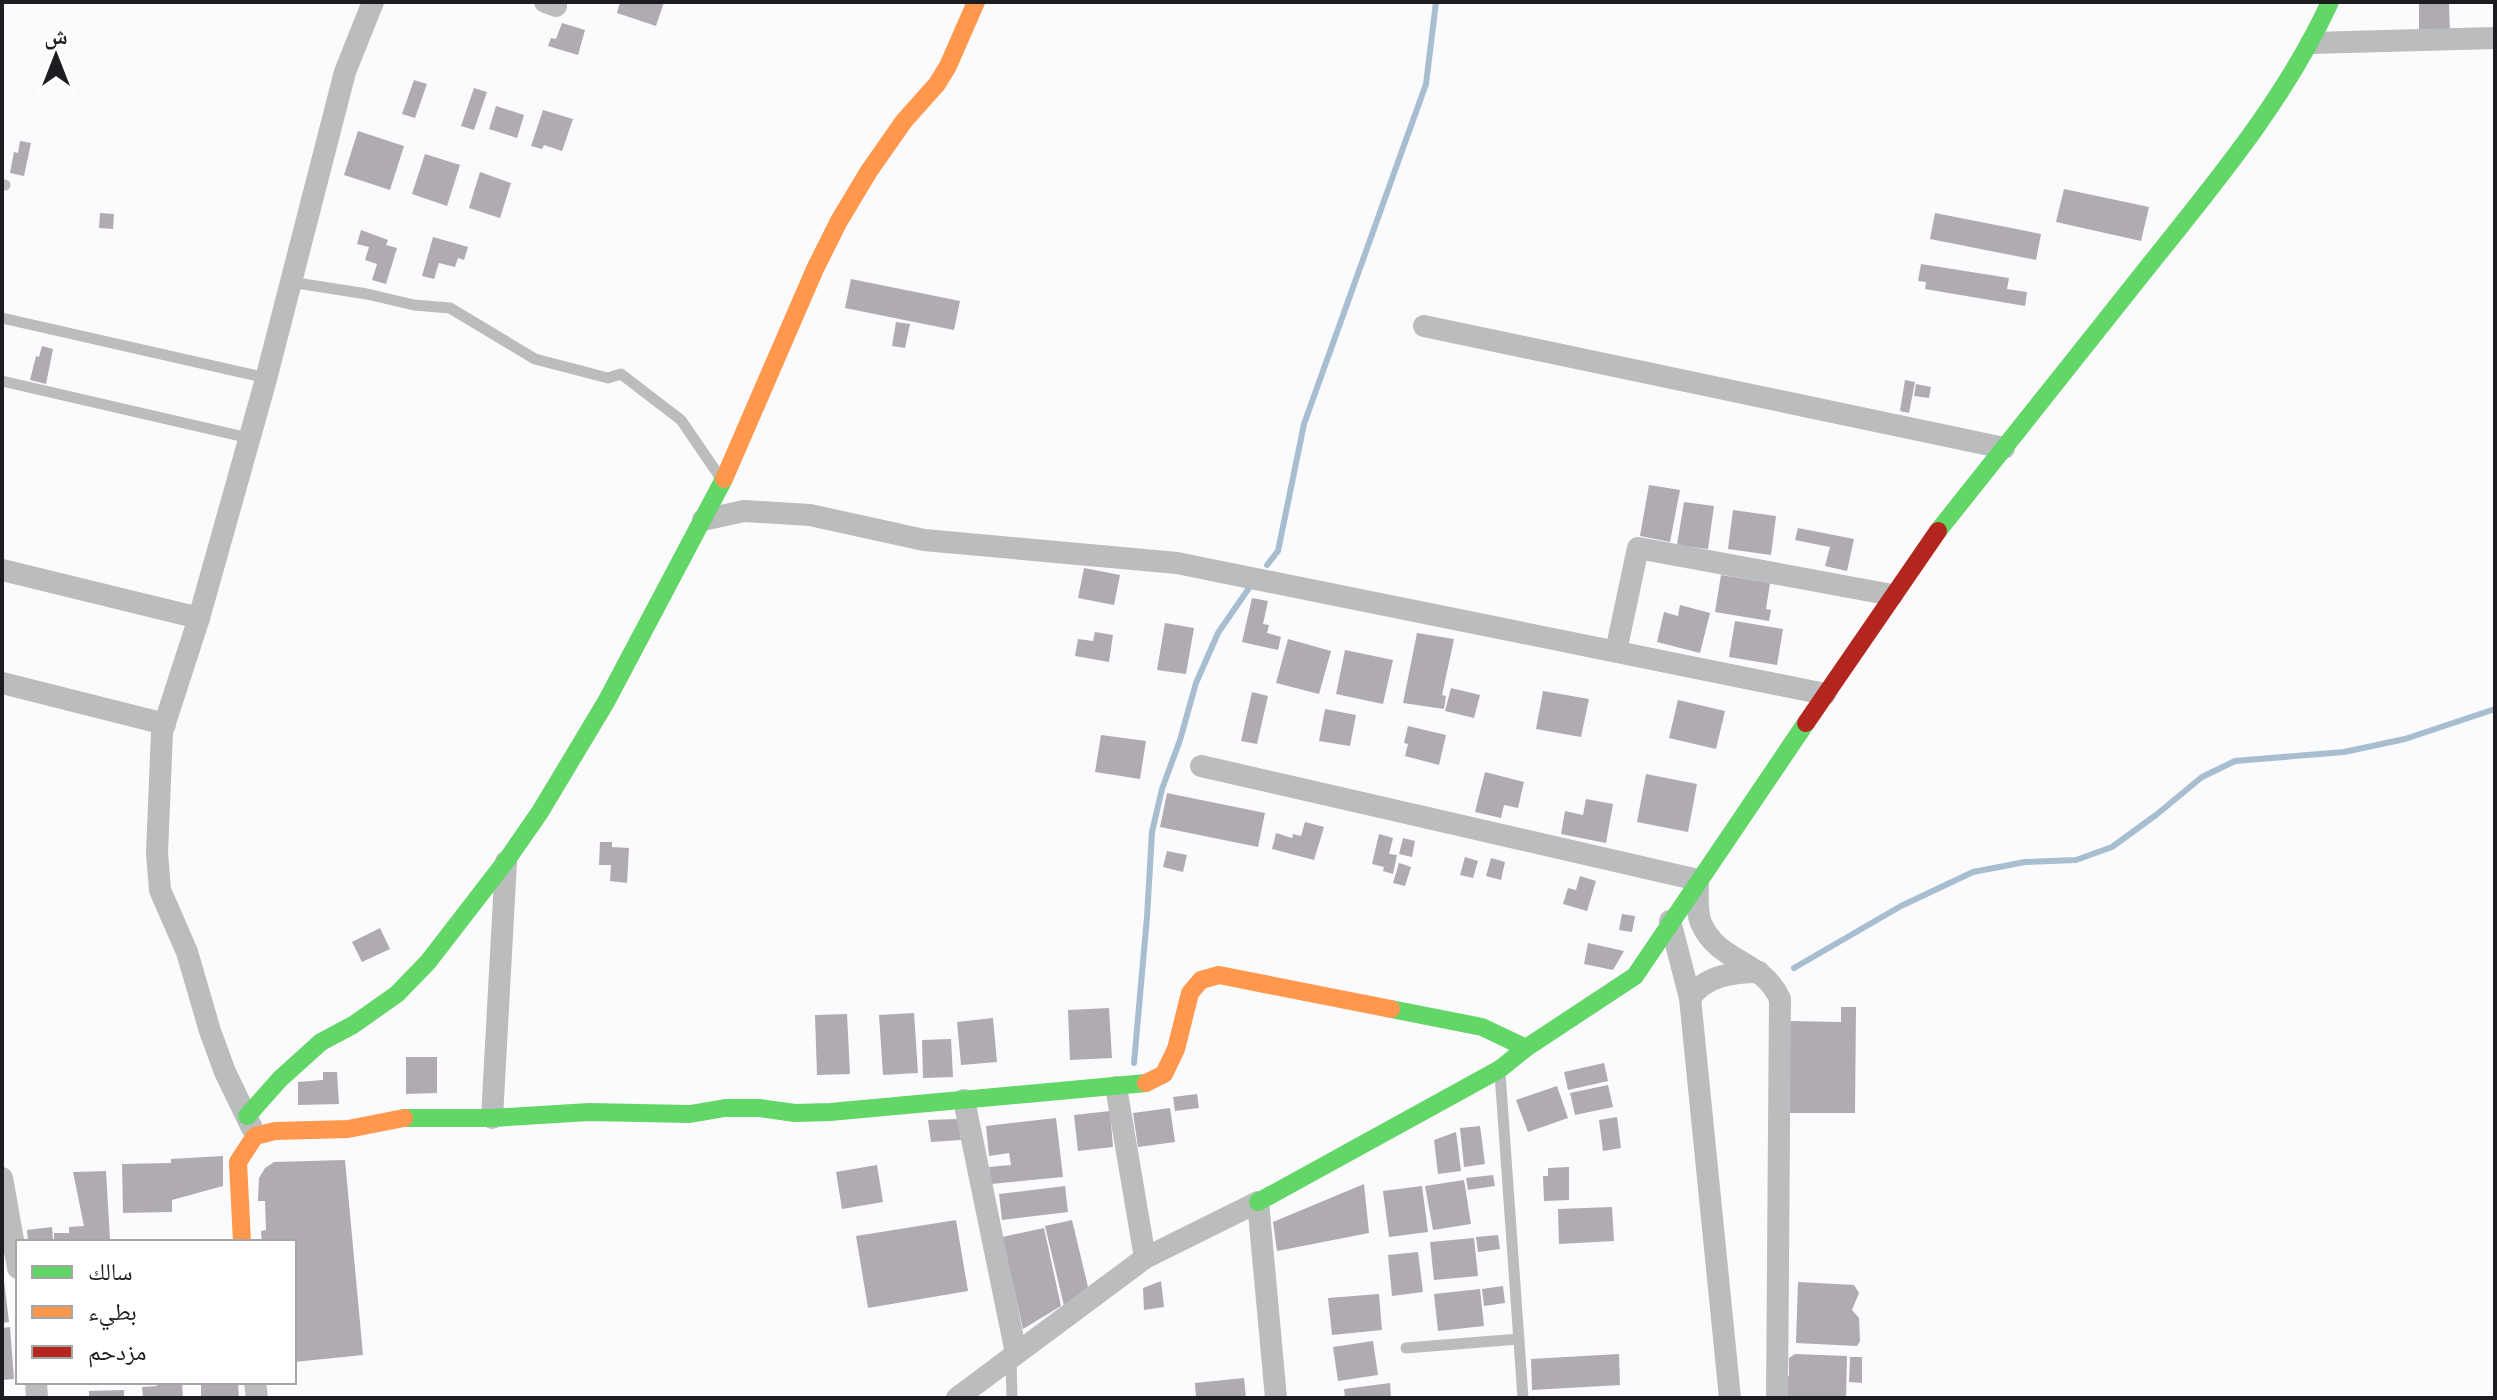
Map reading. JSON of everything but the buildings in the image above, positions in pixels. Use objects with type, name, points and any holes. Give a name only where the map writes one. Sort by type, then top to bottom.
[{"type":"street","points":[[251,1126],[225,1072],[187,952],[160,890],[157,853],[162,732],[199,618],[266,378],[345,72],[373,2]]},
{"type":"street","points":[[242,1240],[238,1162],[251,1126],[280,1079],[321,1042],[353,1025],[397,994],[428,962],[506,861],[556,786],[606,702],[723,481],[839,221],[904,121],[937,84],[976,2]]},
{"type":"street","points":[[957,1398],[1145,1258],[1258,1202],[1500,1069],[1526,1048],[1635,976],[1925,547],[2183,223],[2284,87],[2311,43],[2330,2]]},
{"type":"street","points":[[2311,43],[2495,38]]},
{"type":"street","points":[[1424,326],[2004,448]]},
{"type":"street","points":[[703,520],[744,511],[810,515],[924,540],[1177,563],[1825,694]]},
{"type":"street","points":[[1616,651],[1638,548],[1892,595]]},
{"type":"street","points":[[2,570],[199,618]]},
{"type":"street","points":[[2,683],[165,724]]},
{"type":"street","points":[[1201,766],[1698,880]]},
{"type":"street","points":[[492,1118],[506,861]]},
{"type":"street","points":[[1698,880],[1701,923],[1709,936],[1725,953],[1759,972],[1773,985],[1780,999],[1777,1398]]},
{"type":"street","points":[[1670,921],[1690,998],[1730,1398]]},
{"type":"street","points":[[1690,998],[1703,985],[1725,975],[1759,972]]},
{"type":"street","points":[[251,1126],[275,1131],[348,1129],[396,1118],[428,1116],[492,1118],[589,1112],[690,1114],[725,1108],[830,1112],[1143,1084],[1164,1074],[1176,1049],[1190,993],[1201,980],[1219,975],[1482,1027],[1526,1048]]},
{"type":"street","points":[[1116,1087],[1145,1258]]},
{"type":"street","points":[[964,1100],[1013,1355]]},
{"type":"street","points":[[2,1178],[16,1257]]},
{"type":"street","points":[[1258,1202],[1276,1398]]},
{"type":"lane","points":[[290,282],[414,305],[450,308],[535,359],[608,378],[621,374],[681,420],[723,481]]},
{"type":"lane","points":[[2,318],[266,378]]},
{"type":"lane","points":[[2,381],[249,438]]},
{"type":"lane","points":[[1500,1069],[1523,1398]]},
{"type":"lane","points":[[1406,1348],[1519,1339]]},
{"type":"lane","points":[[1012,1398],[1013,1355]]},
{"type":"waterway","points":[[1267,565],[1278,551],[1304,424],[1426,84],[1436,2]]},
{"type":"waterway","points":[[1134,1063],[1152,832],[1162,789],[1196,683],[1218,633],[1249,588]]},
{"type":"waterway","points":[[1794,968],[1901,906],[1973,872],[2025,862],[2076,860],[2112,847],[2202,777],[2235,761],[2344,752],[2405,739],[2495,709]]},
{"type":"traffic: fast","points":[[1938,531],[2247,140],[2292,73],[2330,2]]},
{"type":"traffic: fast","points":[[247,1116],[280,1079],[321,1042],[353,1025],[397,994],[428,962],[506,861],[540,812],[606,702],[724,479]]},
{"type":"traffic: fast","points":[[1258,1202],[1500,1069],[1526,1048],[1635,976],[1806,723]]},
{"type":"traffic: fast","points":[[1391,1009],[1482,1027],[1526,1048]]},
{"type":"traffic: fast","points":[[404,1118],[492,1118],[589,1112],[690,1114],[725,1108],[830,1112],[1146,1083]]},
{"type":"traffic: slow","points":[[724,479],[839,221],[904,121],[937,84],[976,2]]},
{"type":"traffic: slow","points":[[1146,1083],[1164,1074],[1176,1049],[1190,993],[1201,980],[1219,975],[1391,1009]]},
{"type":"traffic: slow","points":[[242,1240],[238,1162],[255,1136],[275,1131],[348,1129],[404,1118]]},
{"type":"traffic: jam","points":[[1806,723],[1938,531]]}]
